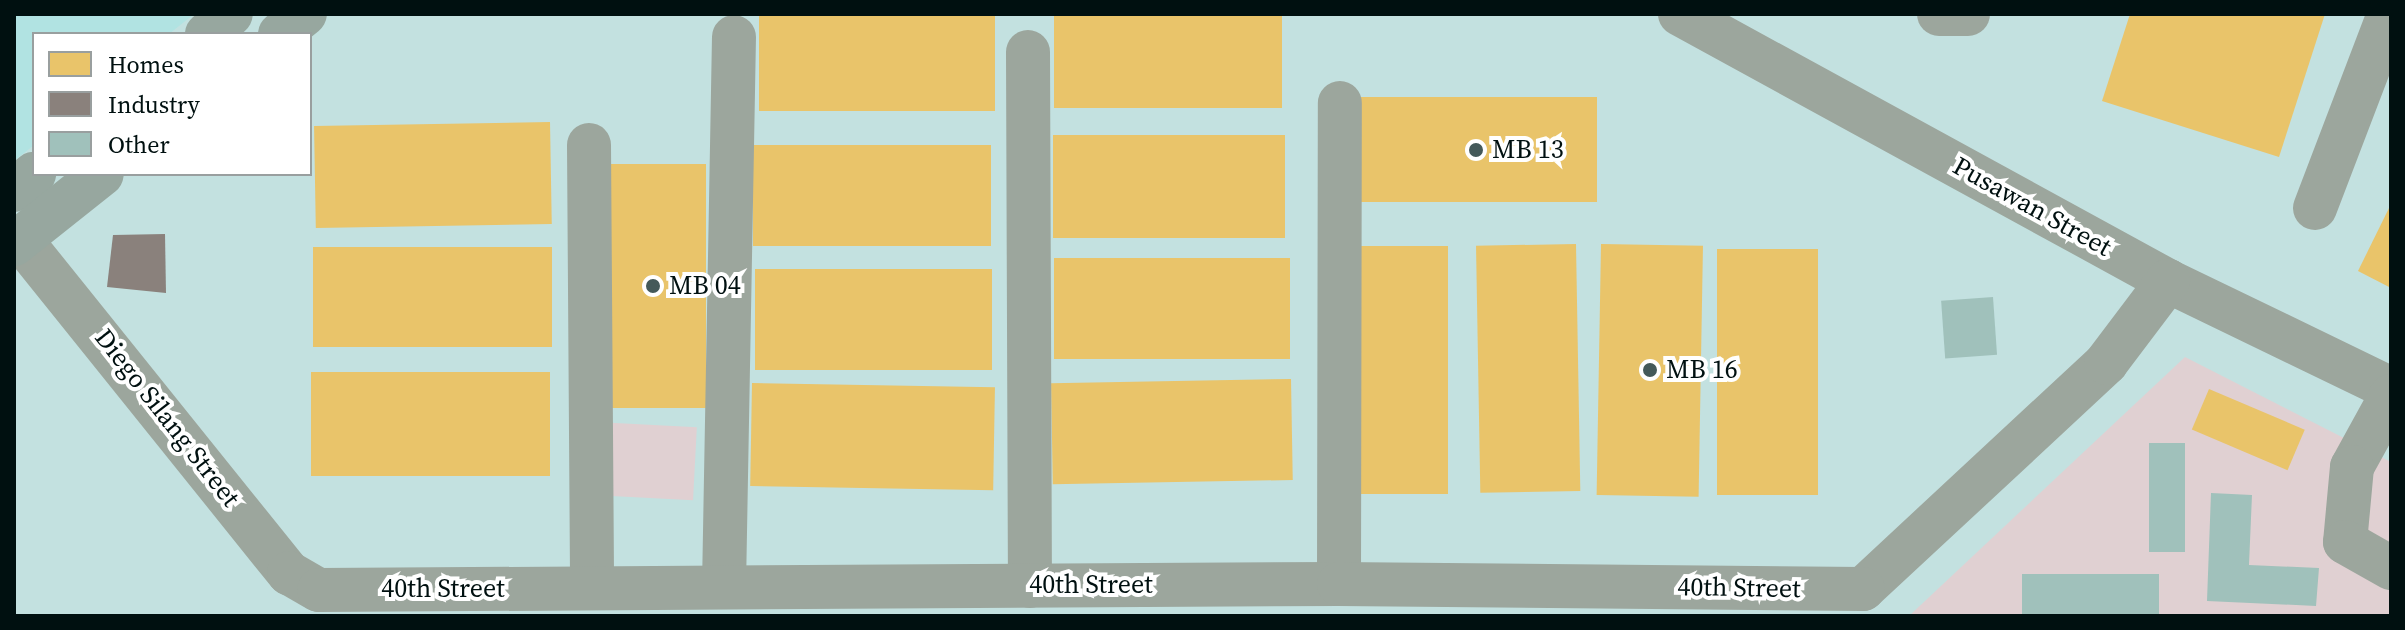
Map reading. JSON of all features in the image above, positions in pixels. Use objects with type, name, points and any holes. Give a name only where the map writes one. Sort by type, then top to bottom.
[{"type":"main road","points":[[209,32],[231,14]]},
{"type":"main road","points":[[282,32],[305,14]]},
{"type":"main road","points":[[14,190],[32,176]]},
{"type":"main road","points":[[17,242],[100,176]]},
{"type":"street","name":"Pusawan Street","points":[[1680,14],[2168,281],[2391,389]]},
{"type":"street","points":[[1939,14],[1968,14]]},
{"type":"street","points":[[2315,208],[2389,18]]},
{"type":"street","points":[[724,587],[734,37]]},
{"type":"street","points":[[1028,52],[1043,596]]},
{"type":"street","points":[[1339,584],[1340,103]]},
{"type":"street","points":[[589,145],[592,588]]},
{"type":"street","name":"Diego Silang Street","points":[[17,242],[289,573],[319,603]]},
{"type":"street","points":[[1863,603],[2106,363],[2168,281]]},
{"type":"street","points":[[2391,396],[2352,467],[2345,542],[2391,568]]},
{"type":"street","name":"40th Street","points":[[319,603],[592,588],[724,587],[1043,596],[1339,584],[1863,603]]},
{"type":"shaded area","points":[[14,14],[194,14],[172,32],[32,32],[32,147],[14,161]]},
{"type":"shaded area","points":[[2185,357],[2391,462],[2391,616],[1909,616]]},
{"type":"shaded area","points":[[596,422],[697,427],[693,500],[592,495]]},
{"type":"building: Homes","points":[[759,14],[995,14],[995,111],[759,111]]},
{"type":"building: Homes","points":[[1054,14],[1282,14],[1282,108],[1054,108]]},
{"type":"building: Homes","points":[[2130,14],[2325,14],[2279,157],[2102,101]]},
{"type":"building: Homes","name":"MB 13","points":[[1355,97],[1597,97],[1597,202],[1355,202]]},
{"type":"building: Homes","points":[[550,122],[552,224],[316,228],[314,126]]},
{"type":"building: Homes","points":[[1053,135],[1285,135],[1285,238],[1053,238]]},
{"type":"building: Homes","points":[[753,145],[991,145],[991,246],[753,246]]},
{"type":"building: Homes","name":"MB 04","points":[[599,164],[706,164],[706,408],[599,408]]},
{"type":"building: Homes","points":[[2391,204],[2391,288],[2358,271]]},
{"type":"building: Homes","points":[[1576,244],[1580,491],[1480,493],[1476,246]]},
{"type":"building: Homes","name":"MB 16","points":[[1601,244],[1703,246],[1699,497],[1597,495]]},
{"type":"building: Homes","points":[[1348,246],[1448,246],[1448,494],[1348,494]]},
{"type":"building: Homes","points":[[313,247],[552,247],[552,347],[313,347]]},
{"type":"building: Homes","points":[[1717,249],[1818,249],[1818,495],[1717,495]]},
{"type":"building: Homes","points":[[1054,258],[1290,258],[1290,359],[1054,359]]},
{"type":"building: Homes","points":[[755,269],[992,269],[992,370],[755,370]]},
{"type":"building: Homes","points":[[311,372],[550,372],[550,476],[311,476]]},
{"type":"building: Homes","points":[[1291,379],[1293,480],[1053,484],[1051,383]]},
{"type":"building: Homes","points":[[752,383],[995,387],[993,490],[750,486]]},
{"type":"building: Homes","points":[[2209,389],[2305,430],[2288,470],[2192,430]]},
{"type":"building: Industry","points":[[165,234],[166,293],[107,287],[113,235]]},
{"type":"building: Other","points":[[1993,297],[1997,355],[1945,358],[1941,301]]},
{"type":"building: Other","points":[[2149,443],[2185,443],[2185,552],[2149,552]]},
{"type":"building: Other","points":[[2211,493],[2252,495],[2249,565],[2319,568],[2316,606],[2207,601]]},
{"type":"building: Other","points":[[2022,574],[2159,574],[2159,616],[2022,616]]},
{"type":"place","name":"MB 13","points":[[1476,150]]},
{"type":"place","name":"MB 04","points":[[653,286]]},
{"type":"place","name":"MB 16","points":[[1650,370]]}]
